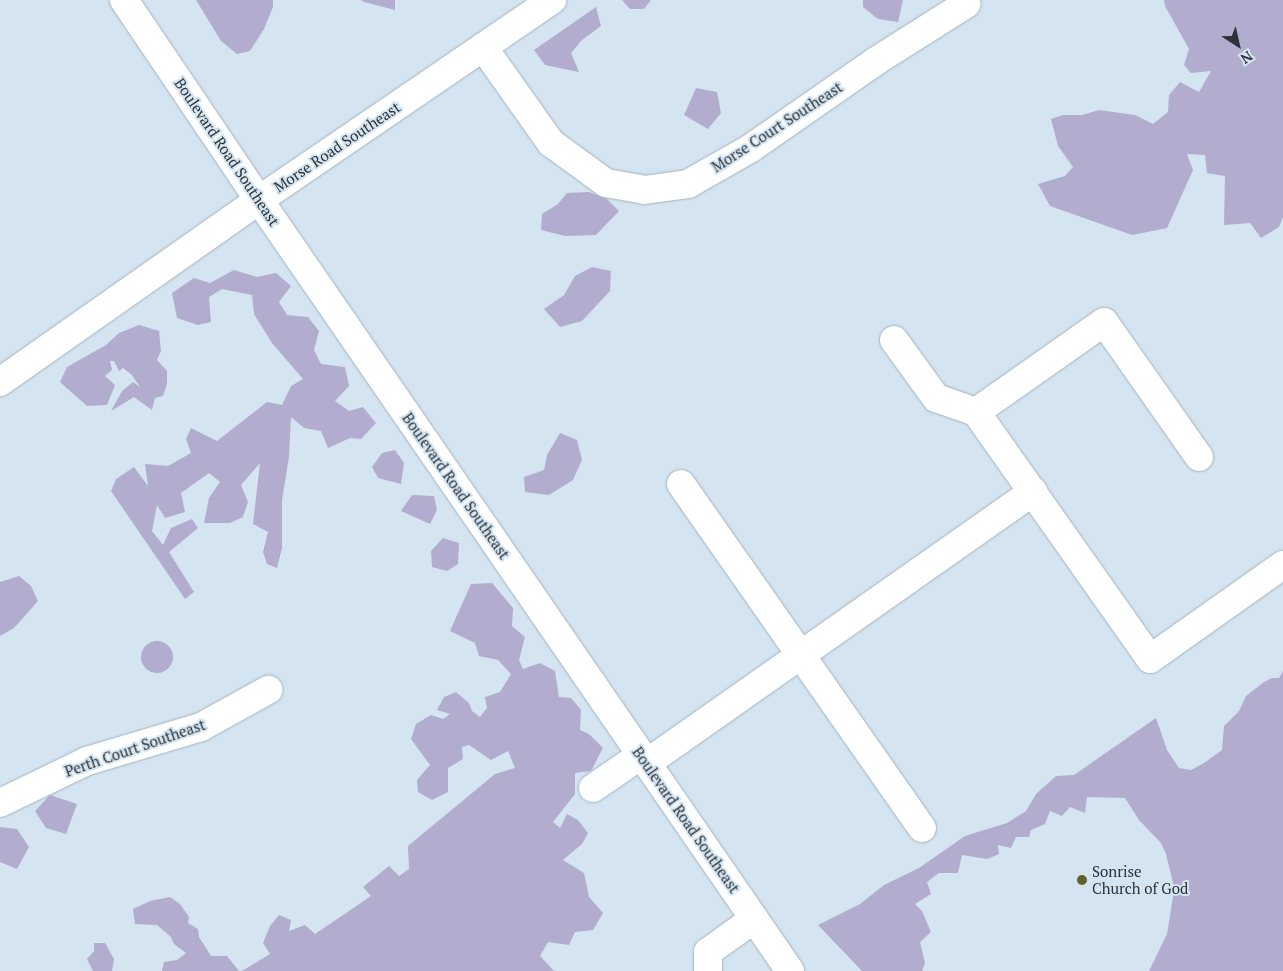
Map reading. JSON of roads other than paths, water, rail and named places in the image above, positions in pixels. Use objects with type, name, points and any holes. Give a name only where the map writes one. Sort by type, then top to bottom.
[{"type":"street","name":"Boulevard Road Southeast","points":[[124,0],[259,200],[790,971]]},
{"type":"street","name":"Morse Road Southeast","points":[[0,382],[259,200],[552,0]]},
{"type":"street","name":"Morse Court Southeast","points":[[483,47],[551,143],[606,183],[644,190],[688,184],[751,148],[876,61],[966,4]]},
{"type":"street","points":[[976,412],[1104,322],[1200,458]]},
{"type":"street","points":[[894,340],[936,398],[976,412],[1150,659],[1283,565]]},
{"type":"street","points":[[681,484],[922,828]]},
{"type":"street","points":[[593,788],[644,759],[801,655],[1032,492]]},
{"type":"street","name":"Perth Court Southeast","points":[[0,803],[87,761],[201,727],[268,690]]},
{"type":"street","points":[[708,971],[708,952],[754,919]]},
{"type":"place","name":"Sonrise Church of God","points":[[1082,880]]}]
